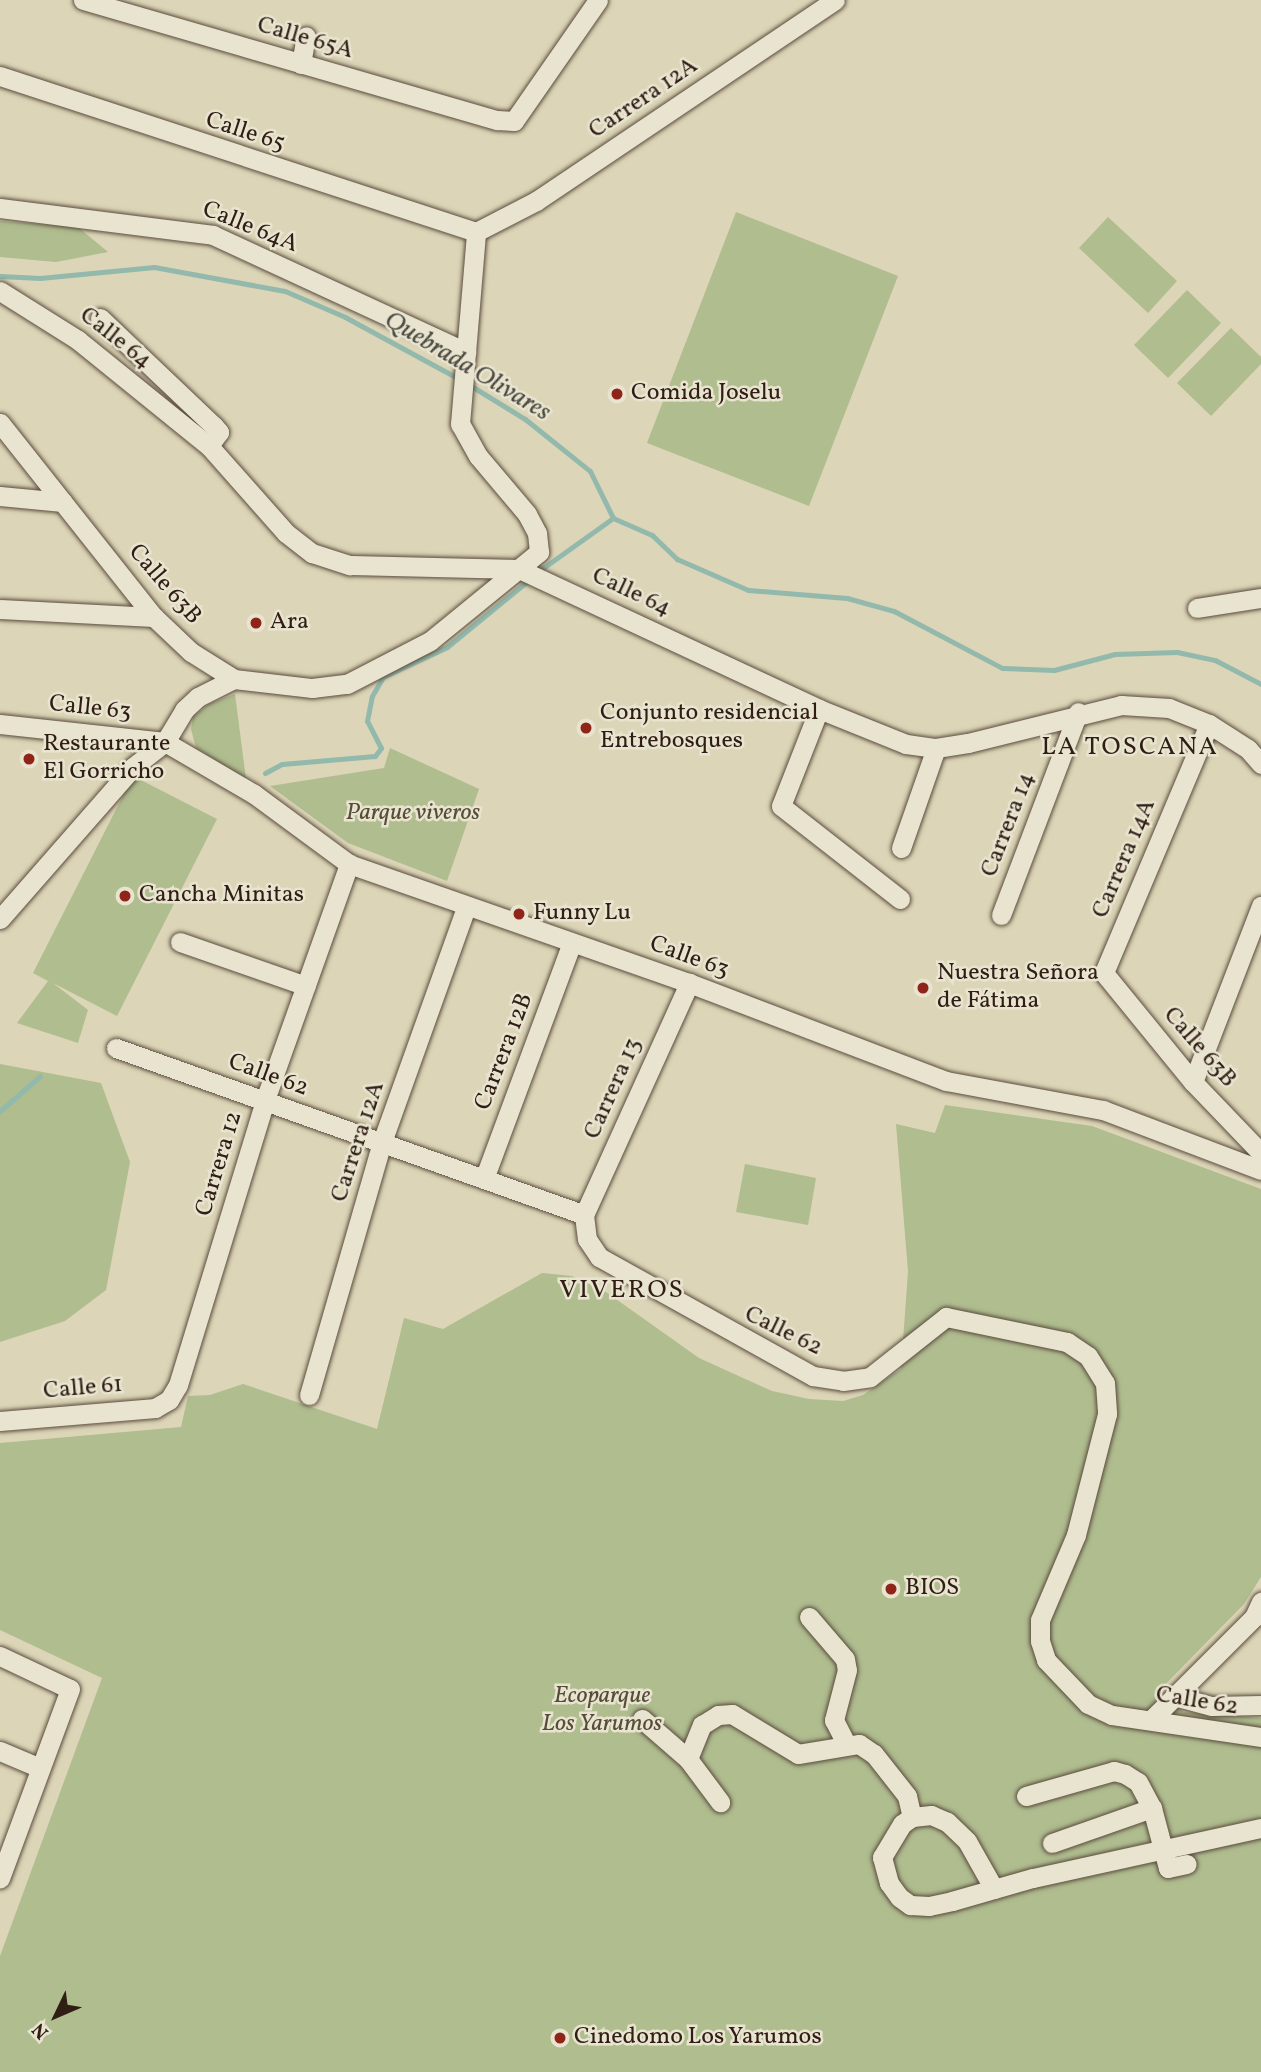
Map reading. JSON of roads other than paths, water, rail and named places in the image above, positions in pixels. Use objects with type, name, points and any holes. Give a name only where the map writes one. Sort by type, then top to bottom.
[{"type":"street","name":"Calle 65A","points":[[83,0],[497,120],[514,121],[598,0]]},
{"type":"street","name":"Carrera 12A","points":[[476,232],[536,201],[835,0]]},
{"type":"street","points":[[301,64],[306,36]]},
{"type":"street","name":"Calle 65","points":[[0,76],[476,232]]},
{"type":"street","name":"Calle 64A","points":[[0,208],[213,235],[465,361]]},
{"type":"street","points":[[476,232],[460,424],[467,440],[537,533],[538,552],[519,569]]},
{"type":"street","name":"Calle 64","points":[[0,291],[34,309],[78,340],[209,446],[286,533],[312,553],[349,565],[519,569],[819,709],[906,744],[936,748],[1078,712],[1121,705],[1169,708],[1209,724],[1248,748],[1261,764]]},
{"type":"street","points":[[100,318],[214,426],[219,432],[209,446]]},
{"type":"street","name":"Calle 63B","points":[[0,423],[153,617],[191,652],[234,679],[312,688],[346,684],[430,641],[519,569]]},
{"type":"street","points":[[0,496],[63,502]]},
{"type":"street","points":[[1197,608],[1261,598]]},
{"type":"street","points":[[0,608],[153,617]]},
{"type":"street","points":[[0,919],[133,767],[165,742],[198,697],[234,679]]},
{"type":"street","points":[[819,709],[781,806],[900,899]]},
{"type":"street","name":"Carrera 14","points":[[1000,915],[1078,712]]},
{"type":"street","name":"Calle 63","points":[[0,724],[165,742],[254,794],[349,864],[467,908],[689,983],[946,1081],[1103,1110],[1261,1170]]},
{"type":"street","name":"Carrera 14A","points":[[1104,974],[1209,724]]},
{"type":"street","points":[[901,848],[936,748]]},
{"type":"street","name":"Carrera 12","points":[[169,1400],[178,1385],[265,1100],[349,864]]},
{"type":"street","points":[[1194,1082],[1261,906]]},
{"type":"street","name":"Carrera 12A","points":[[309,1395],[382,1142],[467,908]]},
{"type":"street","points":[[180,942],[306,986]]},
{"type":"street","name":"Carrera 12B","points":[[484,1179],[572,943]]},
{"type":"street","name":"Calle 63B","points":[[1104,974],[1194,1082],[1261,1153]]},
{"type":"street","name":"Carrera 13","points":[[584,1215],[689,983]]},
{"type":"street","name":"Calle 62","points":[[116,1048],[584,1215],[587,1238],[599,1257],[813,1376],[843,1381],[870,1377],[946,1317],[1067,1342],[1088,1356],[1105,1383],[1107,1414],[1076,1535],[1040,1620],[1040,1641],[1046,1660],[1088,1704],[1112,1715],[1261,1737]]},
{"type":"street","name":"Calle 61","points":[[0,1421],[155,1408],[169,1400]]},
{"type":"street","points":[[1152,1719],[1259,1612]]},
{"type":"street","points":[[809,1617],[845,1659],[847,1670],[834,1720],[847,1745]]},
{"type":"street","points":[[0,1656],[69,1689],[40,1768],[5,1849],[0,1878]]},
{"type":"street","points":[[1174,1696],[1212,1706],[1261,1705]]},
{"type":"street","points":[[688,1759],[702,1725],[710,1718],[732,1714],[798,1754],[859,1744],[874,1754],[907,1796],[912,1818]]},
{"type":"street","points":[[642,1718],[688,1759],[720,1802]]},
{"type":"street","points":[[0,1751],[40,1768]]},
{"type":"street","points":[[1026,1796],[1114,1771],[1138,1782],[1152,1808],[1168,1868],[1187,1864]]},
{"type":"street","points":[[1052,1843],[1152,1808]]},
{"type":"street","points":[[994,1889],[967,1841],[947,1822],[931,1815],[912,1818],[890,1838],[882,1857],[889,1883],[900,1897],[910,1905],[929,1906],[1261,1828]]},
{"type":"waterway","name":"Quebrada Olivares","points":[[0,276],[40,278],[154,267],[285,291],[345,317],[459,379]]},
{"type":"waterway","name":"Quebrada Olivares","points":[[468,384],[525,419],[590,471],[613,518],[652,535],[677,559],[748,590],[847,598],[894,611],[1002,668],[1054,670],[1115,654],[1177,652],[1215,660],[1261,684]]},
{"type":"waterway","points":[[536,573],[613,518]]},
{"type":"waterway","points":[[265,773],[282,764],[375,756],[381,748],[367,721],[372,696],[383,677],[447,647],[529,580]]},
{"type":"waterway","points":[[0,1111],[40,1076]]},
{"type":"place","name":"Comida Joselu","points":[[617,394]]},
{"type":"place","name":"Ara","points":[[256,623]]},
{"type":"place","name":"Conjunto residencial Entrebosques","points":[[586,728]]},
{"type":"place","name":"Restaurante El Gorricho","points":[[29,759]]},
{"type":"place","name":"Cancha Minitas","points":[[125,896]]},
{"type":"place","name":"Funny Lu","points":[[519,914]]},
{"type":"place","name":"Nuestra Señora de Fátima","points":[[923,988]]},
{"type":"place","name":"BIOS","points":[[891,1589]]},
{"type":"place","name":"Cinedomo Los Yarumos","points":[[560,2038]]},
{"type":"district","name":"LA TOSCANA","points":[[1130,748]]},
{"type":"district","name":"VIVEROS","points":[[622,1291]]},
{"type":"park label","name":"Parque viveros","points":[[413,814]]},
{"type":"park label","name":"Ecoparque Los Yarumos","points":[[602,1711]]}]
